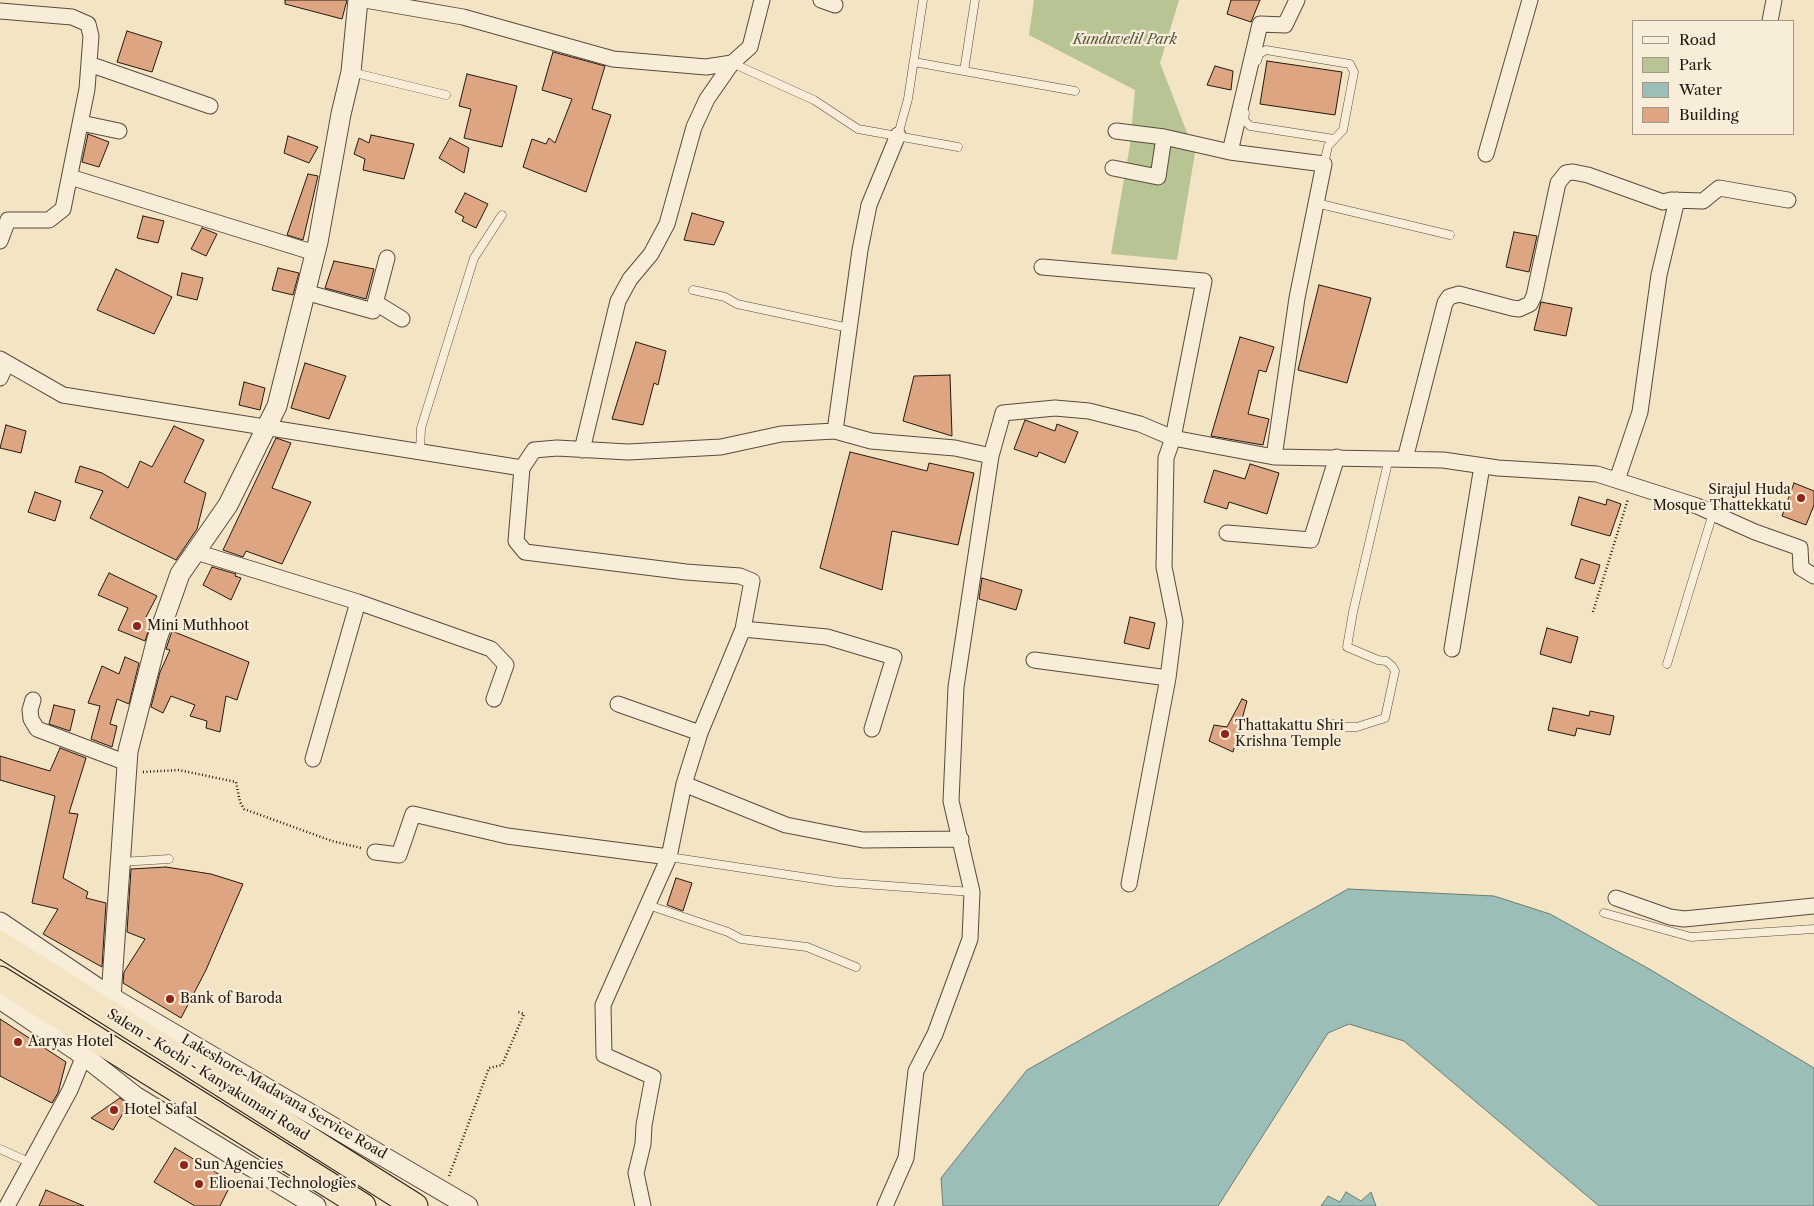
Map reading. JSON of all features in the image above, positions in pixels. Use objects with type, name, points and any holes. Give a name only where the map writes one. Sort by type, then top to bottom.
[{"type":"highway","name":"Salem - Kochi - Kanyakumari Road","points":[[0,944],[415,1206]]},
{"type":"highway","name":"Salem - Kochi - Kanyakumari Road","points":[[0,979],[85,1045],[363,1206]]},
{"type":"street","points":[[111,997],[127,768],[158,639],[180,574],[228,505],[277,406],[315,252],[341,114],[351,72],[358,0]]},
{"type":"street","points":[[364,0],[463,17],[613,59],[706,67],[732,64]]},
{"type":"street","points":[[582,450],[618,301],[630,279],[651,254],[667,224],[694,127],[707,99],[732,64],[750,47],[762,0]]},
{"type":"street","points":[[1230,152],[1260,24],[1285,25],[1289,21],[1297,0]]},
{"type":"street","points":[[1486,154],[1530,0]]},
{"type":"street","points":[[1770,20],[1774,0]]},
{"type":"street","points":[[0,11],[72,17],[88,24],[91,36],[87,89],[63,209],[49,220],[8,220],[0,241]]},
{"type":"street","points":[[89,64],[210,106]]},
{"type":"street","points":[[80,123],[119,130]]},
{"type":"street","points":[[1116,131],[1164,137],[1230,152],[1324,164],[1297,298],[1274,457]]},
{"type":"street","points":[[835,431],[860,250],[869,205],[898,135]]},
{"type":"street","points":[[1113,168],[1158,177],[1164,137]]},
{"type":"street","points":[[1405,459],[1445,303],[1449,297],[1459,294],[1519,309],[1530,304],[1534,296],[1558,183],[1566,173],[1573,172],[1588,175],[1663,202],[1677,200],[1703,201],[1719,188],[1788,200]]},
{"type":"street","points":[[70,178],[315,252]]},
{"type":"street","points":[[1617,480],[1640,412],[1659,275],[1677,200]]},
{"type":"street","points":[[305,292],[373,311],[387,258]]},
{"type":"street","points":[[1042,267],[1204,280],[1172,438],[1166,458],[1164,567],[1175,622],[1168,678],[1129,884]]},
{"type":"street","points":[[376,304],[402,319]]},
{"type":"street","points":[[0,378],[4,361],[63,396],[522,468]]},
{"type":"street","points":[[885,1206],[906,1158],[916,1071],[936,1034],[970,939],[972,892],[951,801],[956,687],[991,456],[1003,414],[1055,408],[1089,411],[1140,424],[1172,438],[1274,457],[1389,458],[1597,474],[1697,506],[1755,532],[1800,548],[1801,568],[1814,576]]},
{"type":"street","points":[[644,1206],[636,1173],[643,1144],[644,1125],[652,1077],[604,1055],[603,1006],[670,858],[684,784],[700,733],[743,629],[752,581],[740,576],[686,572],[525,552],[516,540],[522,468],[534,450],[557,448],[628,452],[721,447],[781,434],[835,431],[870,440],[955,448],[991,456]]},
{"type":"street","points":[[1227,533],[1311,540],[1338,457]]},
{"type":"street","points":[[1452,649],[1482,466]]},
{"type":"street","points":[[196,552],[358,602],[491,649],[506,664],[494,699]]},
{"type":"street","points":[[313,759],[358,602]]},
{"type":"street","points":[[743,629],[827,637],[894,657],[872,729]]},
{"type":"street","points":[[1034,660],[1168,678]]},
{"type":"street","points":[[33,700],[30,710],[31,719],[37,729],[127,768]]},
{"type":"street","points":[[618,704],[700,733]]},
{"type":"street","points":[[684,784],[786,825],[863,840],[961,839]]},
{"type":"street","points":[[376,852],[399,855],[413,814],[507,836],[670,858]]},
{"type":"street","points":[[1616,898],[1670,916],[1684,918],[1814,906]]},
{"type":"street","name":"Lakeshore-Madavana Service Road","points":[[0,922],[111,997],[468,1206]]},
{"type":"street","points":[[0,999],[85,1045],[135,1096],[316,1206]]},
{"type":"street","points":[[7,1206],[70,1090],[85,1045]]},
{"type":"lane","points":[[898,135],[905,115],[923,0]]},
{"type":"lane","points":[[964,71],[976,0]]},
{"type":"lane","points":[[1324,164],[1328,146],[1343,130],[1354,72],[1350,64],[1266,50],[1259,54],[1244,120],[1250,126],[1334,139]]},
{"type":"lane","points":[[914,62],[1075,91]]},
{"type":"lane","points":[[732,64],[814,100],[858,129],[958,147]]},
{"type":"lane","points":[[351,72],[446,95]]},
{"type":"lane","points":[[1316,203],[1450,234]]},
{"type":"lane","points":[[420,452],[421,428],[474,258],[502,215]]},
{"type":"lane","points":[[693,290],[725,297],[737,304],[850,328]]},
{"type":"lane","points":[[1333,724],[1343,727],[1357,727],[1385,718],[1395,671],[1386,661],[1378,660],[1347,647],[1353,612],[1389,458]]},
{"type":"lane","points":[[1667,664],[1713,513]]},
{"type":"lane","points":[[670,858],[836,882],[972,892]]},
{"type":"lane","points":[[119,862],[169,859]]},
{"type":"lane","points":[[648,906],[728,932],[741,939],[807,947],[856,967]]},
{"type":"lane","points":[[1604,913],[1691,937],[1814,929]]},
{"type":"lane","points":[[0,1149],[31,1163]]},
{"type":"path","points":[[1593,612],[1633,486]]},
{"type":"path","points":[[127,768],[180,770],[236,782],[240,802],[244,809],[332,841],[376,852]]},
{"type":"path","points":[[444,1191],[489,1068],[502,1065],[524,1014],[518,1012]]},
{"type":"green space","name":"Kunduvelil Park","points":[[1034,0],[1179,0],[1160,63],[1195,153],[1177,260],[1111,254],[1130,145],[1135,90],[1029,35]]},
{"type":"water","points":[[1348,889],[1494,896],[1550,914],[1651,970],[1814,1068],[1814,1206],[1599,1206],[1404,1041],[1349,1024],[1328,1033],[1218,1206],[943,1206],[941,1178],[1027,1070]]},
{"type":"water","points":[[1346,1192],[1361,1201],[1371,1192],[1376,1206],[1321,1206],[1328,1196],[1340,1202]]},
{"type":"building","points":[[285,0],[347,0],[342,19],[285,4]]},
{"type":"building","points":[[1231,0],[1260,0],[1251,22],[1227,14]]},
{"type":"building","points":[[127,31],[162,42],[152,72],[117,62]]},
{"type":"building","points":[[553,52],[605,66],[592,109],[611,115],[586,192],[523,167],[532,139],[546,144],[549,138],[555,143],[572,99],[542,90]]},
{"type":"building","points":[[1267,61],[1342,72],[1335,115],[1260,104]]},
{"type":"building","points":[[1215,66],[1233,71],[1231,90],[1207,85]]},
{"type":"building","points":[[467,74],[517,86],[502,147],[464,138],[471,109],[459,106]]},
{"type":"building","points":[[88,134],[109,142],[99,167],[82,162]]},
{"type":"building","points":[[371,135],[414,144],[404,179],[363,170],[365,159],[354,154],[359,138],[369,143]]},
{"type":"building","points":[[288,136],[318,147],[309,163],[284,153]]},
{"type":"building","points":[[450,138],[469,148],[464,173],[439,158]]},
{"type":"building","points":[[308,174],[318,176],[303,240],[287,235]]},
{"type":"building","points":[[465,193],[488,204],[476,228],[462,221],[464,217],[455,212]]},
{"type":"building","points":[[692,213],[724,222],[714,245],[684,240]]},
{"type":"building","points":[[143,216],[164,221],[158,243],[137,238]]},
{"type":"building","points":[[202,228],[217,234],[206,256],[191,249]]},
{"type":"building","points":[[1514,232],[1537,236],[1529,272],[1506,267]]},
{"type":"building","points":[[334,261],[374,269],[366,299],[325,288]]},
{"type":"building","points":[[278,268],[299,273],[293,295],[272,290]]},
{"type":"building","points":[[116,269],[172,297],[154,334],[97,310]]},
{"type":"building","points":[[182,273],[203,278],[197,300],[177,295]]},
{"type":"building","points":[[1319,285],[1371,298],[1347,383],[1298,370]]},
{"type":"building","points":[[1541,302],[1572,308],[1566,336],[1534,330]]},
{"type":"building","points":[[1240,337],[1274,347],[1266,372],[1259,370],[1248,414],[1269,419],[1263,445],[1211,436]]},
{"type":"building","points":[[636,342],[666,351],[658,385],[654,383],[643,425],[612,419]]},
{"type":"building","points":[[305,363],[346,376],[329,419],[291,408]]},
{"type":"building","points":[[950,375],[952,436],[903,421],[914,376]]},
{"type":"building","points":[[244,382],[265,388],[260,410],[239,405]]},
{"type":"building","points":[[1025,420],[1055,431],[1057,424],[1078,432],[1065,463],[1039,452],[1037,457],[1014,449]]},
{"type":"building","points":[[6,425],[26,431],[21,453],[0,448]]},
{"type":"building","points":[[174,426],[204,440],[184,482],[206,493],[197,529],[176,560],[90,518],[103,491],[75,482],[80,466],[102,473],[128,488],[140,461],[152,467]]},
{"type":"building","points":[[276,438],[291,443],[272,488],[311,502],[282,564],[246,551],[243,557],[223,550]]},
{"type":"building","points":[[850,452],[927,471],[929,463],[974,473],[958,545],[892,531],[882,590],[820,568]]},
{"type":"building","points":[[1250,464],[1279,473],[1267,514],[1229,502],[1227,509],[1204,502],[1214,470],[1245,479]]},
{"type":"building","name":"Sirajul Huda Mosque Thattekkatu","points":[[1794,483],[1814,491],[1814,505],[1806,525],[1782,516]]},
{"type":"building","points":[[35,492],[61,501],[55,521],[28,512]]},
{"type":"building","points":[[1579,497],[1606,505],[1607,499],[1621,504],[1610,536],[1571,525]]},
{"type":"building","points":[[1581,559],[1600,565],[1594,584],[1575,578]]},
{"type":"building","points":[[212,567],[236,574],[235,576],[241,578],[231,600],[203,585]]},
{"type":"building","points":[[109,573],[157,596],[146,617],[152,620],[145,641],[118,630],[128,608],[98,595]]},
{"type":"building","points":[[982,578],[1022,590],[1016,610],[979,599]]},
{"type":"building","points":[[1130,617],[1155,623],[1149,649],[1124,643]]},
{"type":"building","points":[[1547,628],[1578,637],[1571,663],[1540,654]]},
{"type":"building","points":[[172,631],[249,662],[237,700],[226,696],[220,732],[206,728],[207,721],[190,716],[195,705],[171,696],[163,713],[151,707],[160,672],[170,650],[166,649]]},
{"type":"building","points":[[125,657],[139,663],[129,704],[117,699],[110,724],[117,726],[112,747],[91,739],[100,706],[88,703],[102,666],[119,674]]},
{"type":"building","name":"Thattakattu Shri Krishna Temple","points":[[1242,699],[1247,701],[1233,752],[1209,741],[1214,725],[1227,727]]},
{"type":"building","points":[[54,705],[75,710],[70,731],[49,724]]},
{"type":"building","points":[[1553,708],[1589,716],[1590,711],[1614,716],[1610,735],[1577,728],[1575,736],[1548,730]]},
{"type":"building","points":[[60,748],[86,758],[69,813],[78,814],[63,878],[88,892],[86,898],[106,903],[102,967],[43,934],[58,909],[32,903],[55,796],[0,780],[0,756],[50,771]]},
{"type":"building","points":[[166,867],[211,874],[243,884],[206,970],[181,1018],[123,983],[124,972],[145,939],[127,932],[131,869]]},
{"type":"building","points":[[676,878],[692,883],[683,911],[667,905]]},
{"type":"building","name":"Aaryas Hotel","points":[[0,1019],[66,1062],[58,1093],[52,1103],[0,1076]]},
{"type":"building","name":"Hotel Safal","points":[[120,1098],[128,1105],[113,1130],[91,1118]]},
{"type":"building","name":"Sun Agencies","points":[[175,1148],[232,1182],[220,1206],[195,1206],[154,1182]]},
{"type":"building","points":[[46,1190],[84,1206],[39,1206]]},
{"type":"place","name":"Sirajul Huda Mosque Thattekkatu","points":[[1801,498]]},
{"type":"place","name":"Mini Muthhoot","points":[[137,626]]},
{"type":"place","name":"Thattakattu Shri Krishna Temple","points":[[1225,734]]},
{"type":"place","name":"Bank of Baroda","points":[[170,999]]},
{"type":"place","name":"Aaryas Hotel","points":[[18,1042]]},
{"type":"place","name":"Hotel Safal","points":[[114,1110]]},
{"type":"place","name":"Sun Agencies","points":[[184,1165]]},
{"type":"place","name":"Elioenai Technologies","points":[[199,1184]]}]
